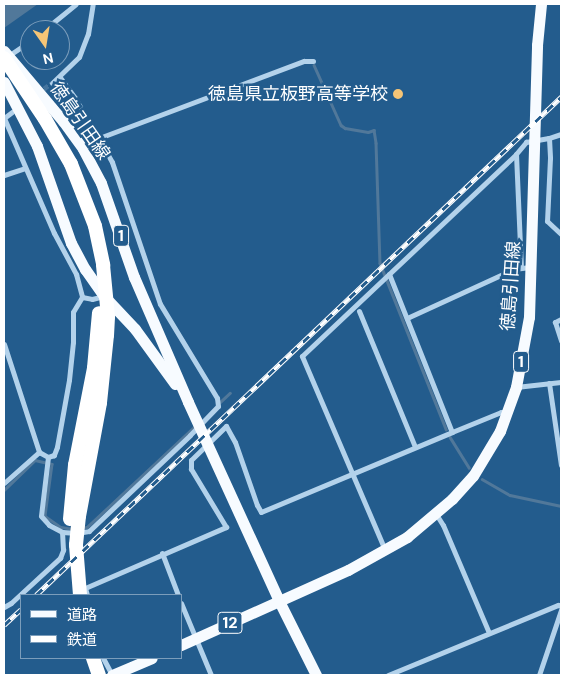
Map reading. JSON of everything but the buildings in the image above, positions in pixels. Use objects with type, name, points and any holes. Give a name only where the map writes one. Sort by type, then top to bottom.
[{"type":"highway","points":[[4,59],[22,90],[57,139],[84,194],[95,226],[100,264],[104,313],[100,403],[75,516],[70,574],[72,594]]},
{"type":"highway","points":[[4,74],[22,90]]},
{"type":"highway","points":[[75,516],[80,594]]},
{"type":"highway","points":[[84,659],[90,675]]},
{"type":"highway","points":[[93,659],[99,675]]},
{"type":"main road","name":"徳島引田線","points":[[279,601],[348,570],[407,537],[436,514],[473,476],[500,431],[516,387],[529,317],[526,267],[534,148],[537,45],[541,4]]},
{"type":"main road","name":"1","points":[[4,51],[22,90]]},
{"type":"main road","name":"1","points":[[4,82],[22,90]]},
{"type":"main road","name":"徳島引田線","points":[[22,90],[83,149],[101,183],[134,277],[188,402],[279,601],[316,675]]},
{"type":"main road","name":"徳島引田線","points":[[22,90],[37,146],[71,242],[85,269],[104,296],[135,330],[188,402]]},
{"type":"main road","name":"12","points":[[182,644],[279,601]]},
{"type":"main road","points":[[112,675],[150,659]]},
{"type":"street","points":[[56,20],[76,4]]},
{"type":"street","points":[[52,83],[79,57],[92,17],[93,4]]},
{"type":"street","points":[[4,59],[20,48]]},
{"type":"street","points":[[99,138],[304,61],[312,61]]},
{"type":"street","points":[[48,458],[42,516],[49,525],[62,532],[77,533],[89,531],[218,406],[216,398],[160,304],[147,271],[112,162],[60,77]]},
{"type":"street","points":[[12,112],[4,118],[54,234],[76,274],[82,297],[72,312],[73,342],[57,447],[54,454],[48,458]]},
{"type":"street","points":[[385,550],[302,356],[516,154],[526,142],[561,134]]},
{"type":"street","points":[[549,138],[547,221],[561,234]]},
{"type":"street","points":[[407,318],[514,269],[526,267],[516,154]]},
{"type":"street","points":[[4,175],[25,168]]},
{"type":"street","points":[[134,277],[147,271]]},
{"type":"street","points":[[387,276],[407,318],[452,432]]},
{"type":"street","points":[[82,297],[92,299],[104,296]]},
{"type":"street","points":[[359,311],[415,447]]},
{"type":"street","points":[[561,319],[555,322],[561,341]]},
{"type":"street","points":[[4,344],[39,452],[48,458]]},
{"type":"street","points":[[516,387],[561,382]]},
{"type":"street","points":[[549,384],[561,449],[561,465]]},
{"type":"street","points":[[87,594],[85,588],[162,553],[226,527],[191,469],[191,460],[226,426],[235,442],[261,512],[501,412],[507,412]]},
{"type":"street","points":[[4,483],[39,452]]},
{"type":"street","points":[[436,514],[443,525],[489,633]]},
{"type":"street","points":[[21,594],[60,558],[63,550],[62,532]]},
{"type":"street","points":[[162,553],[178,594]]},
{"type":"street","points":[[4,607],[20,595]]},
{"type":"street","points":[[388,675],[558,605],[561,608],[539,675]]},
{"type":"street","points":[[182,606],[211,675]]},
{"type":"street","points":[[104,659],[112,675]]},
{"type":"water","points":[[4,4],[38,4],[4,28]]},
{"type":"waterway","points":[[314,65],[341,125],[345,128],[368,132],[374,130],[380,263],[446,429]]},
{"type":"waterway","points":[[218,404],[230,393]]},
{"type":"waterway","points":[[82,528],[87,527],[196,425]]},
{"type":"waterway","points":[[450,437],[469,467]]},
{"type":"waterway","points":[[4,490],[35,460],[52,464],[45,516],[61,527],[74,529]]},
{"type":"waterway","points":[[482,479],[510,495],[561,506]]},
{"type":"tunnel","points":[[38,93],[52,83]]},
{"type":"railway","points":[[37,594],[561,97]]},
{"type":"railway","points":[[4,625],[20,610]]},
{"type":"place","name":"徳島県立板野高等学校","points":[[398,94]]}]
